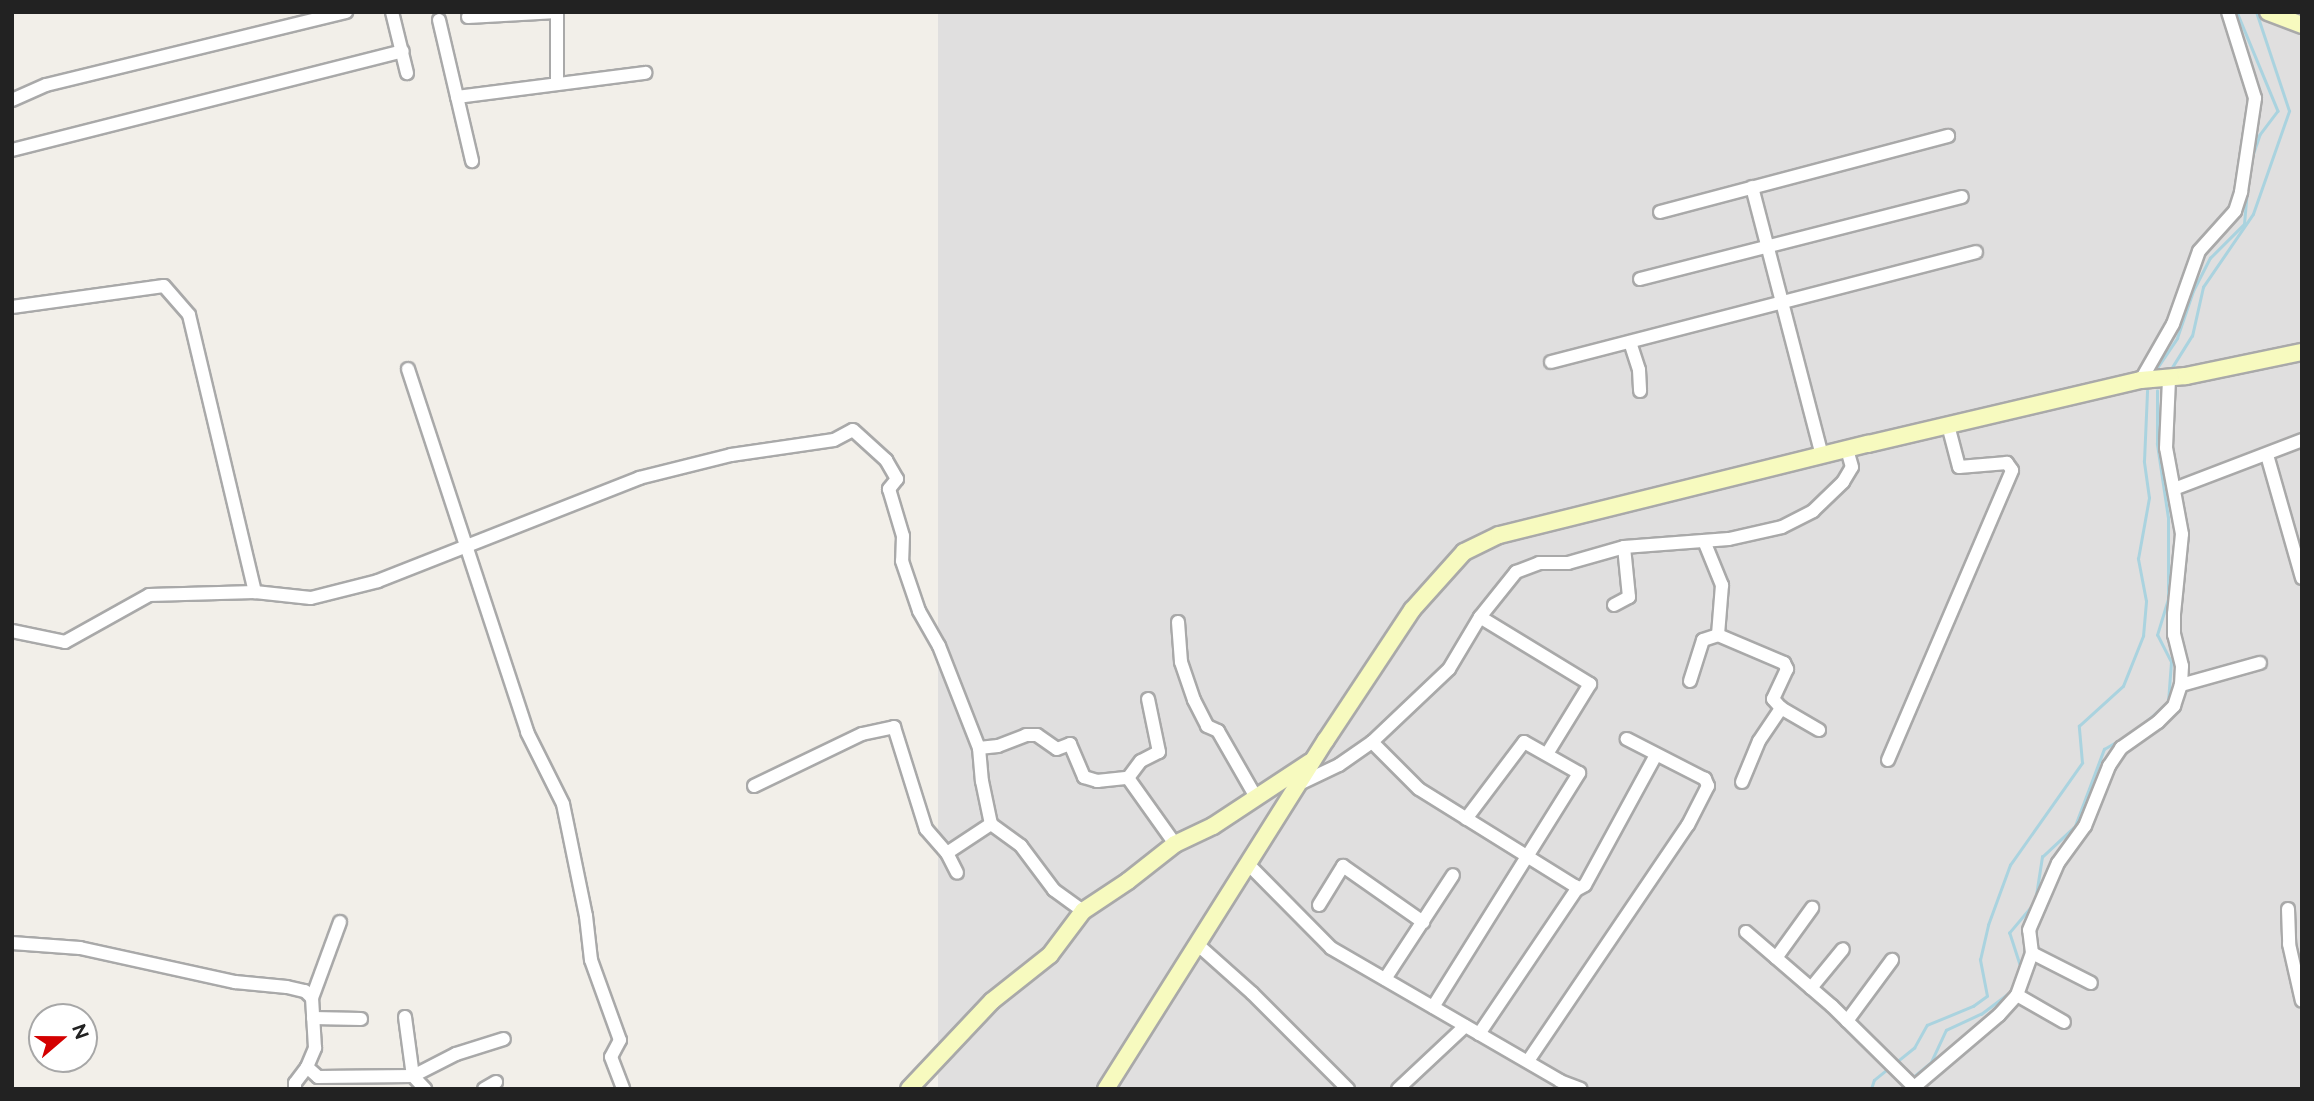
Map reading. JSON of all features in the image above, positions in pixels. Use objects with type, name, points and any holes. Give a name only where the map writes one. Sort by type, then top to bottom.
[{"type":"street","points":[[12,100],[46,85],[346,12]]},
{"type":"street","points":[[392,12],[407,73]]},
{"type":"street","points":[[468,17],[557,12],[557,84]]},
{"type":"street","points":[[2141,380],[2172,324],[2199,251],[2235,211],[2241,192],[2255,98],[2228,12]]},
{"type":"street","points":[[2268,12],[2302,24]]},
{"type":"street","points":[[439,20],[472,161]]},
{"type":"street","points":[[12,150],[403,51]]},
{"type":"street","points":[[457,97],[645,73]]},
{"type":"street","points":[[1660,212],[1948,136]]},
{"type":"street","points":[[1752,187],[1822,456]]},
{"type":"street","points":[[1640,279],[1962,197]]},
{"type":"street","points":[[1551,362],[1976,252]]},
{"type":"street","points":[[12,307],[164,286],[189,315],[255,592]]},
{"type":"street","points":[[1630,342],[1639,370],[1640,391]]},
{"type":"street","points":[[1106,1089],[1298,784],[1412,610],[1464,552],[1499,534],[1948,425],[2141,380],[2169,378],[2302,352]]},
{"type":"street","points":[[408,369],[527,732],[563,804],[586,916],[591,960],[620,1040],[611,1057],[623,1089]]},
{"type":"street","points":[[1746,932],[1847,1021],[1913,1088],[1999,1015],[2017,995],[2032,953],[2029,930],[2058,863],[2085,826],[2109,766],[2121,748],[2158,722],[2174,706],[2182,685],[2182,666],[2174,625],[2182,534],[2166,448],[2169,378]]},
{"type":"street","points":[[1888,760],[2012,471],[2007,463],[1959,467],[1948,425]]},
{"type":"street","points":[[12,631],[65,642],[149,595],[255,592],[311,598],[378,581],[639,478],[731,455],[834,439],[853,430],[886,460],[897,479],[889,488],[903,536],[902,561],[919,611],[939,646],[979,748],[982,781],[991,824],[1021,846],[1055,890],[1083,911]]},
{"type":"street","points":[[2174,489],[2302,440]]},
{"type":"street","points":[[1298,784],[1339,765],[1372,742],[1449,669],[1480,617],[1516,572],[1539,563],[1569,563],[1624,547],[1704,541],[1782,527],[1813,511],[1843,481],[1852,467],[1847,450]]},
{"type":"street","points":[[2267,455],[2302,578]]},
{"type":"street","points":[[1704,541],[1722,585],[1718,635]]},
{"type":"street","points":[[1614,605],[1629,597],[1630,584],[1624,547]]},
{"type":"street","points":[[1480,617],[1590,684],[1547,754]]},
{"type":"street","points":[[1178,622],[1181,662],[1194,700],[1206,726],[1217,729],[1256,797]]},
{"type":"street","points":[[1690,681],[1703,640],[1718,635],[1786,665],[1773,698],[1781,708],[1819,730]]},
{"type":"street","points":[[2182,685],[2260,663]]},
{"type":"street","points":[[979,748],[998,746],[1026,735],[1037,735],[1057,750],[1070,744],[1084,777],[1097,782],[1128,778],[1141,761],[1159,752],[1148,699]]},
{"type":"street","points":[[1742,782],[1759,741],[1781,708]]},
{"type":"street","points":[[754,786],[862,734],[894,727],[926,829],[947,853],[957,873]]},
{"type":"street","points":[[1528,1062],[1688,825],[1708,786],[1705,779],[1627,739]]},
{"type":"street","points":[[1372,742],[1419,789],[1575,886],[1576,890]]},
{"type":"street","points":[[1433,1007],[1579,776],[1577,771],[1524,742],[1466,819]]},
{"type":"street","points":[[1479,1034],[1576,890],[1585,885],[1656,755]]},
{"type":"street","points":[[909,1089],[992,1001],[1050,955],[1083,911],[1128,881],[1175,844],[1213,826],[1314,759]]},
{"type":"street","points":[[1128,778],[1175,844]]},
{"type":"street","points":[[947,853],[991,824]]},
{"type":"street","points":[[1248,864],[1331,948],[1560,1081],[1581,1089]]},
{"type":"street","points":[[1319,905],[1343,866],[1423,922]]},
{"type":"street","points":[[1385,979],[1453,875]]},
{"type":"street","points":[[1776,958],[1812,908]]},
{"type":"street","points":[[2288,909],[2289,944],[2302,1001]]},
{"type":"street","points":[[295,1089],[295,1083],[307,1067],[315,1048],[312,998],[340,922]]},
{"type":"street","points":[[12,943],[80,948],[234,982],[287,987],[305,991],[312,998]]},
{"type":"street","points":[[1197,944],[1252,993],[1348,1089]]},
{"type":"street","points":[[1811,988],[1843,949]]},
{"type":"street","points":[[2032,953],[2091,983]]},
{"type":"street","points":[[1847,1021],[1892,960]]},
{"type":"street","points":[[2017,995],[2064,1023]]},
{"type":"street","points":[[405,1017],[413,1076],[425,1089]]},
{"type":"street","points":[[313,1018],[361,1019]]},
{"type":"street","points":[[1398,1089],[1465,1026]]},
{"type":"street","points":[[307,1067],[318,1077],[413,1076],[456,1054],[505,1039]]},
{"type":"street","points":[[484,1089],[496,1082]]},
{"type":"shaded area","points":[[938,12],[2302,12],[2302,1089],[938,1089]]},
{"type":"waterway","points":[[2237,12],[2278,111],[2260,135],[2251,161]]},
{"type":"waterway","points":[[2171,369],[2192,336],[2203,287],[2253,214],[2289,111],[2256,12]]},
{"type":"waterway","points":[[2157,368],[2177,338],[2193,291],[2210,258],[2244,224],[2247,192]]},
{"type":"waterway","points":[[1894,1064],[1914,1048],[1927,1025],[1973,1006],[1987,996],[1980,960],[1988,925],[2010,865],[2082,763],[2079,726],[2123,686],[2143,636],[2146,601],[2138,559],[2149,498],[2144,461],[2147,391]]},
{"type":"waterway","points":[[2021,969],[2009,933],[2035,902],[2042,857],[2075,826],[2104,749],[2137,730],[2168,702],[2171,662],[2157,635],[2168,598],[2168,518],[2157,444],[2157,391]]},
{"type":"waterway","points":[[1912,1078],[1931,1062],[1946,1030],[1981,1014],[2010,992],[2014,984]]},
{"type":"waterway","points":[[1871,1089],[1874,1080],[1889,1068]]}]
